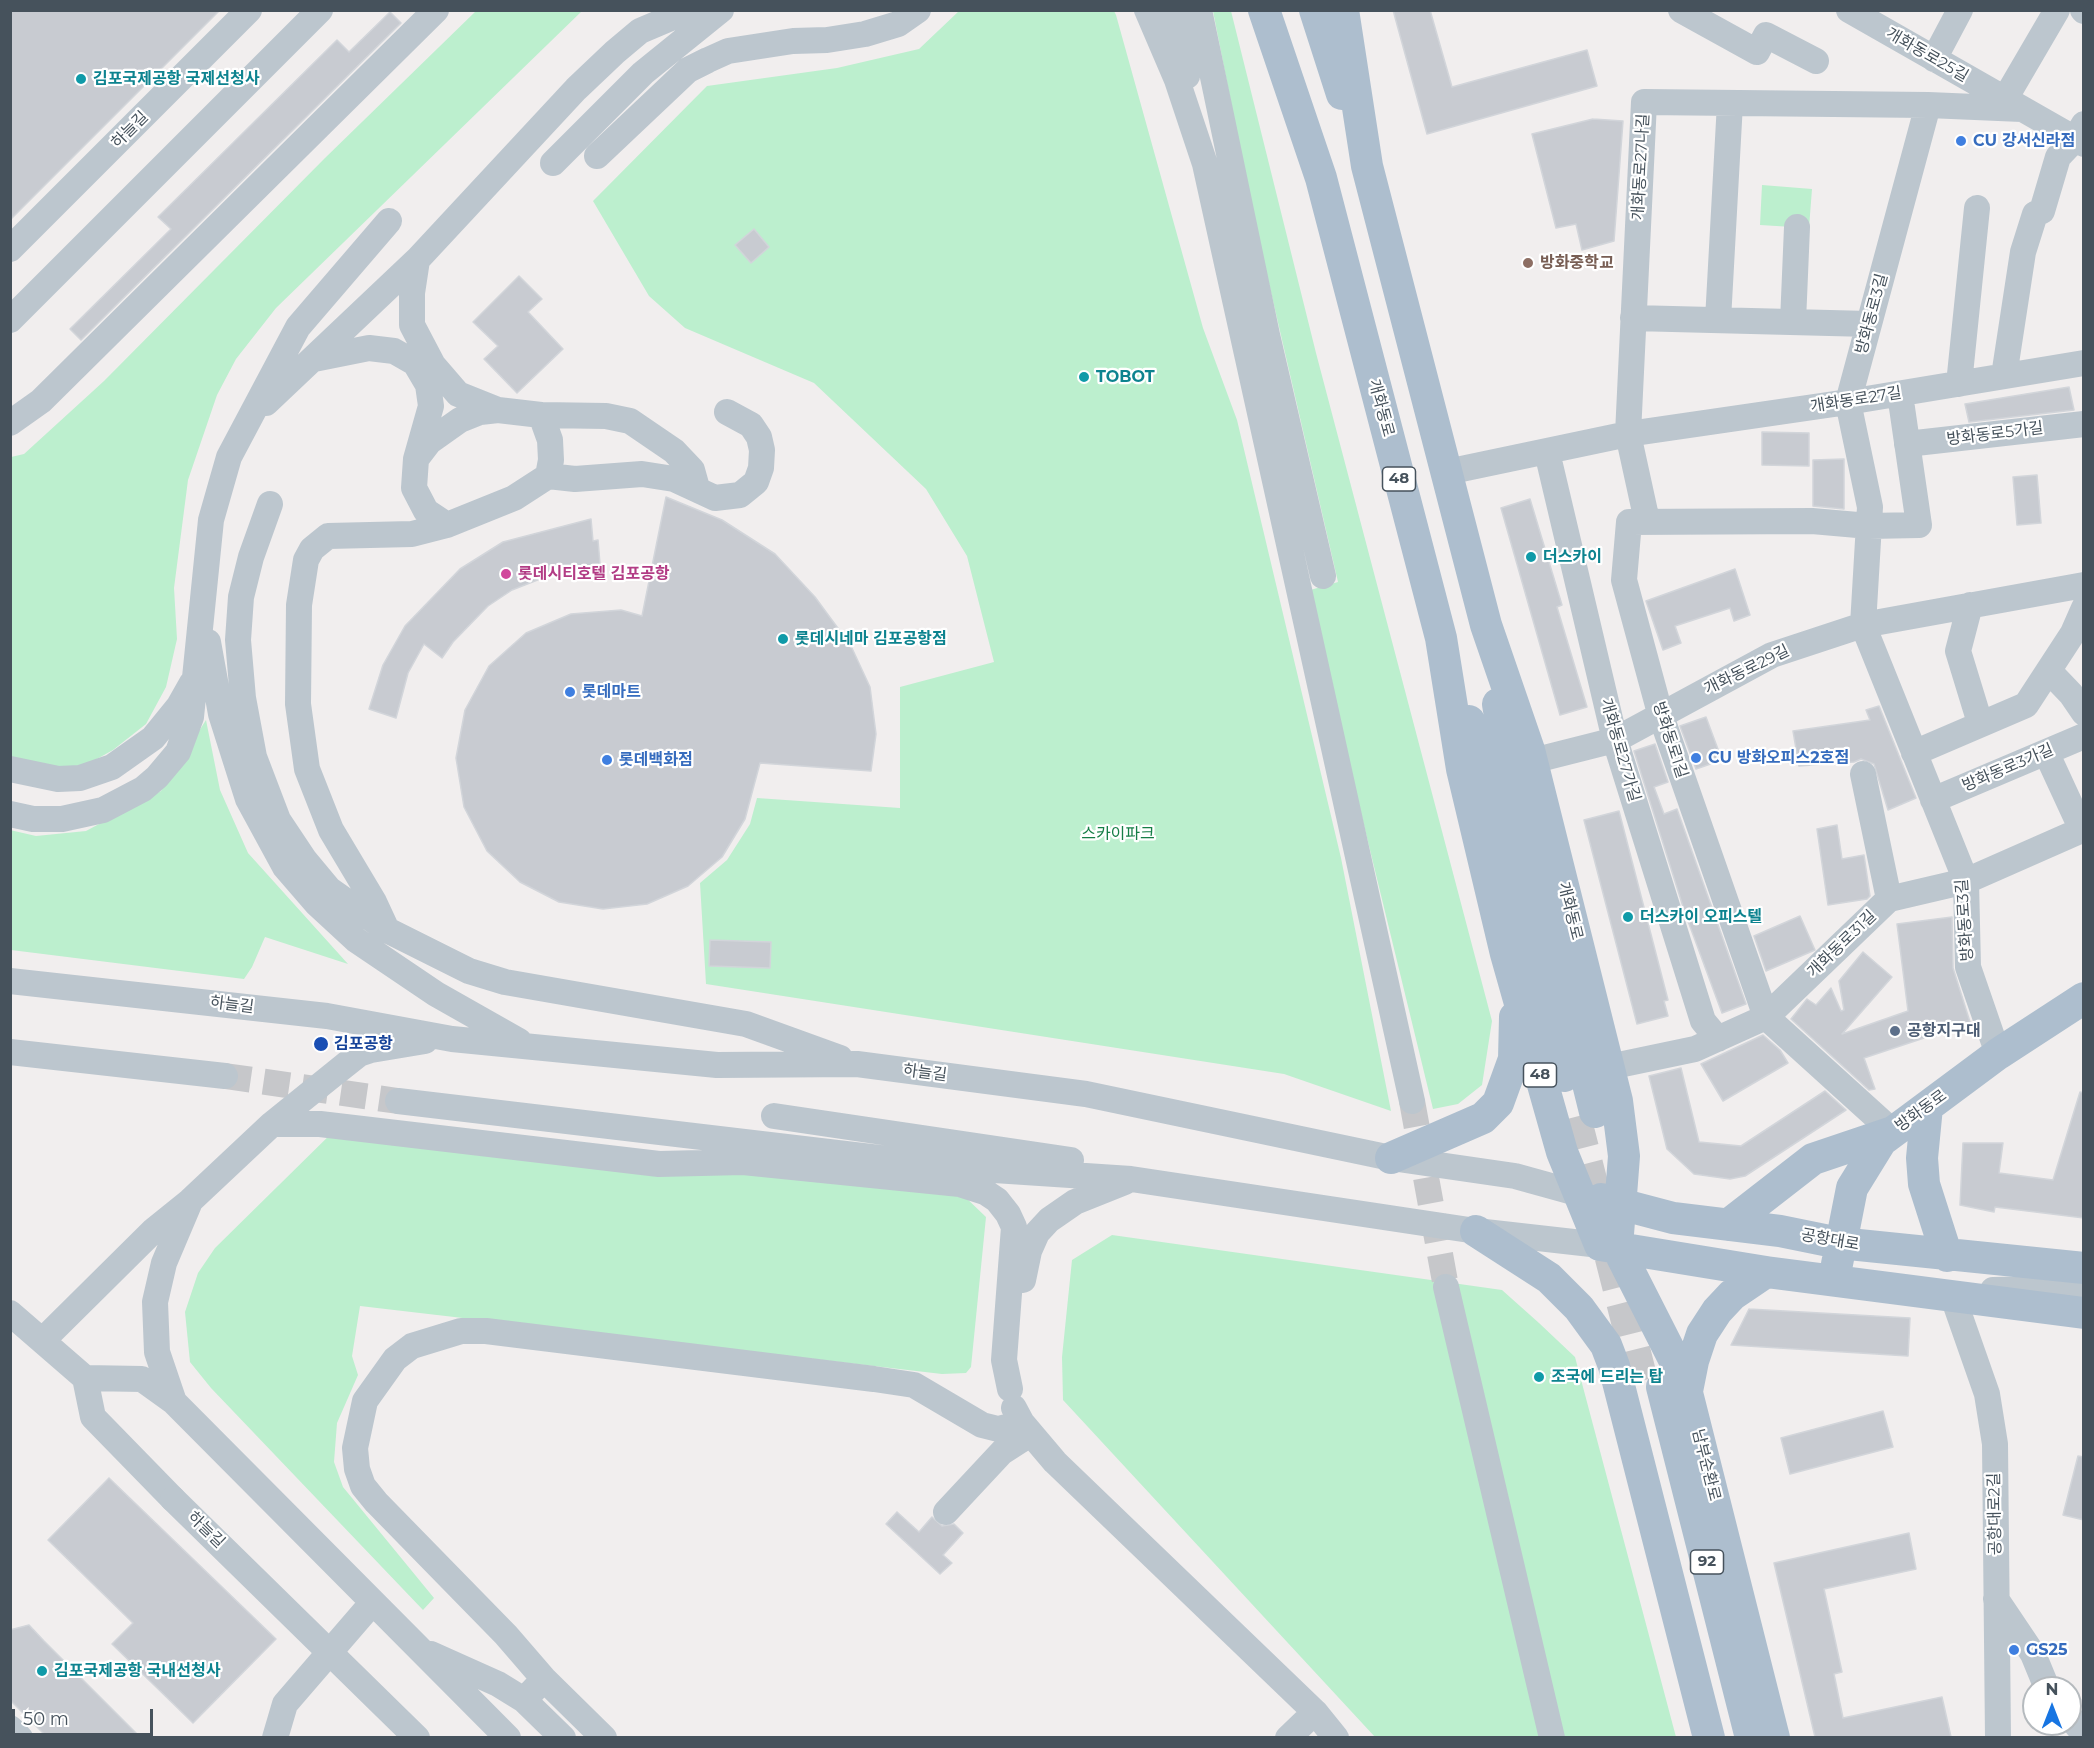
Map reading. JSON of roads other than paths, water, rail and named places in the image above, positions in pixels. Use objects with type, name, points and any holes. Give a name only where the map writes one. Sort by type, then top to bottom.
[{"type":"main road","name":"개화동로","points":[[1264,10],[1321,178]]},
{"type":"main road","name":"개화동로","points":[[1287,10],[1321,178],[1441,638],[1484,766],[1585,1111]]},
{"type":"main road","name":"개화동로","points":[[1315,10],[1366,166],[1486,626],[1532,761],[1609,1067],[1562,1152],[1581,1194]]},
{"type":"main road","name":"개화동로","points":[[1343,10],[1366,166]]},
{"type":"main road","name":"개화동로","points":[[1486,626],[1506,752],[1585,1111]]},
{"type":"main road","name":"개화동로","points":[[1441,638],[1462,769],[1506,954],[1585,1111],[1624,1156],[1622,1203]]},
{"type":"main road","points":[[1391,1158],[1484,1118],[1498,1103],[1514,1059],[1516,1030],[1506,954]]},
{"type":"main road","name":"방화동로","points":[[1835,1280],[1839,1243],[1852,1188],[1881,1141],[1998,1054],[2084,998]]},
{"type":"main road","points":[[1927,1107],[1922,1158],[1924,1184],[1947,1256]]},
{"type":"main road","points":[[1728,1225],[1813,1160],[1893,1132]]},
{"type":"main road","name":"공항대로","points":[[1581,1194],[1673,1218],[1780,1231],[1839,1243],[1947,1256],[2084,1268]]},
{"type":"main road","name":"남부순환로","points":[[1581,1194],[1608,1246],[1660,1389],[1774,1737]]},
{"type":"main road","points":[[1622,1203],[1608,1246],[1766,1272],[2084,1313]]},
{"type":"main road","name":"92","points":[[1476,1231],[1549,1278],[1579,1308],[1606,1345],[1660,1389]]},
{"type":"main road","points":[[1660,1389],[1693,1361],[1702,1334],[1717,1311],[1732,1295],[1766,1272]]},
{"type":"main road","name":"남부순환로","points":[[1660,1389],[1708,1737]]},
{"type":"main road","name":"남부순환로","points":[[1660,1389],[1732,1737]]},
{"type":"main road","name":"남부순환로","points":[[1660,1389],[1751,1737]]},
{"type":"street","name":"하늘길","points":[[16,241],[249,10]]},
{"type":"street","points":[[10,320],[320,10]]},
{"type":"street","points":[[10,423],[41,401],[436,10]]},
{"type":"street","points":[[253,416],[417,260],[576,89],[640,31],[673,17],[714,10]]},
{"type":"street","points":[[553,163],[643,73],[721,10]]},
{"type":"street","points":[[597,156],[688,70],[708,60],[737,50],[865,34],[898,24],[918,10]]},
{"type":"street","points":[[1147,10],[1177,80],[1205,164]]},
{"type":"street","points":[[1162,10],[1177,80]]},
{"type":"street","points":[[1174,10],[1205,164],[1412,1101]]},
{"type":"street","points":[[1199,10],[1267,335],[1323,576]]},
{"type":"street","points":[[1681,10],[1757,52],[1766,35],[1816,61]]},
{"type":"street","points":[[1934,59],[1960,10]]},
{"type":"street","points":[[2013,104],[2057,10]]},
{"type":"street","name":"개화동로25길","points":[[1855,12],[2013,104],[2081,136]]},
{"type":"street","name":"개화동로27나길","points":[[1628,434],[1644,102],[2013,104]]},
{"type":"street","points":[[1718,320],[1730,103]]},
{"type":"street","name":"방화동로3길","points":[[1928,105],[1848,402],[1870,507],[1863,624],[1966,881],[1968,967],[1998,1054]]},
{"type":"street","points":[[2004,376],[2023,252],[2035,214],[2042,211],[2058,157],[2081,136]]},
{"type":"street","points":[[1959,384],[1977,208]]},
{"type":"street","points":[[10,814],[33,819],[81,817],[103,810],[143,789],[157,777],[178,752],[191,717],[211,520],[229,457],[253,416],[298,327],[389,221]]},
{"type":"street","points":[[1793,322],[1797,227]]},
{"type":"street","points":[[417,260],[412,293],[412,325],[433,365],[458,394],[498,410]]},
{"type":"street","points":[[1634,318],[1869,324]]},
{"type":"street","points":[[314,359],[369,348],[394,351],[415,363],[428,385],[431,406],[416,459],[414,488],[426,511],[447,525]]},
{"type":"street","name":"개화동로27길","points":[[1447,472],[1628,434],[1900,394],[2004,376],[2083,368]]},
{"type":"street","points":[[1628,434],[1647,521],[1812,521],[1869,526],[1919,525],[1900,394]]},
{"type":"street","points":[[416,459],[429,442],[460,420],[480,412],[498,410],[542,415],[606,416],[630,421],[674,451],[692,470],[697,488]]},
{"type":"street","points":[[387,930],[374,902],[331,830],[307,769],[301,739],[296,678],[302,577],[312,549],[328,536],[412,534],[447,525],[514,498],[548,476],[574,479],[642,474],[674,479],[715,498],[740,495],[756,482],[761,468],[759,437],[751,425],[726,412]]},
{"type":"street","points":[[542,415],[550,440],[551,459],[548,476]]},
{"type":"street","name":"방화동로5가길","points":[[1907,444],[2084,424]]},
{"type":"street","name":"개화동로27가길","points":[[1547,452],[1615,740],[1703,1021],[1718,1039]]},
{"type":"street","points":[[270,504],[251,557],[241,597],[239,651],[243,698],[254,757],[278,820],[304,859],[329,889],[387,930],[469,971],[505,982],[746,1024],[857,1065]]},
{"type":"street","name":"방화동로1길","points":[[1647,521],[1629,522],[1624,580],[1660,713],[1766,1017],[1893,1132]]},
{"type":"street","name":"개화동로29길","points":[[1532,761],[1615,740],[1660,713],[1772,655],[1863,624],[2084,585]]},
{"type":"street","points":[[202,602],[220,714],[248,799],[285,867],[317,904],[356,940],[436,994],[527,1046]]},
{"type":"street","points":[[1970,605],[1958,651],[1980,723]]},
{"type":"street","points":[[1914,753],[2026,705],[2049,671],[2078,637],[2084,608]]},
{"type":"street","points":[[2049,671],[2071,694],[2084,714]]},
{"type":"street","points":[[10,770],[58,779],[80,778],[112,767],[153,738],[178,706],[196,675]]},
{"type":"street","name":"방화동로3가길","points":[[1934,800],[2084,736]]},
{"type":"street","name":"개화동로31길","points":[[1609,1067],[1695,1048],[1766,1017],[1889,899],[1966,881],[2083,830],[2046,752]]},
{"type":"street","points":[[1863,774],[1889,899]]},
{"type":"street","name":"하늘길","points":[[10,981],[327,1016],[452,1039],[717,1065],[857,1065],[1086,1095],[1391,1158],[1515,1176],[1581,1194]]},
{"type":"street","name":"하늘길","points":[[43,1340],[154,1230],[190,1201],[272,1124],[359,1054],[409,1042],[452,1039]]},
{"type":"street","points":[[10,1052],[225,1076]]},
{"type":"street","points":[[398,1101],[964,1168],[1131,1179],[1476,1231],[1608,1246]]},
{"type":"street","points":[[774,1116],[1080,1161],[1131,1179]]},
{"type":"street","points":[[272,1124],[320,1125],[659,1164],[743,1162],[960,1184],[985,1192],[997,1200],[1008,1214],[1014,1227],[1004,1360],[1012,1404],[1026,1428],[1055,1462],[1315,1712],[1336,1737]]},
{"type":"street","points":[[1010,1389],[1022,1284],[1029,1251],[1037,1233],[1049,1220],[1075,1202],[1131,1179]]},
{"type":"street","name":"하늘길","points":[[174,1402],[157,1352],[155,1302],[164,1263],[190,1201]]},
{"type":"street","points":[[1446,1287],[1552,1737]]},
{"type":"street","points":[[1938,1295],[2084,1288]]},
{"type":"street","name":"공항대로2길","points":[[1938,1295],[1987,1394],[1995,1444],[1998,1737]]},
{"type":"street","points":[[10,1313],[85,1378]]},
{"type":"street","points":[[604,1737],[544,1679],[363,1486],[357,1470],[355,1448],[365,1401],[395,1359],[412,1346],[461,1331],[486,1331],[874,1379],[914,1385],[982,1425],[998,1429],[1026,1428]]},
{"type":"street","name":"하늘길","points":[[417,1737],[93,1417],[85,1378],[142,1380],[174,1402],[508,1737]]},
{"type":"street","points":[[946,1512],[1026,1428]]},
{"type":"street","points":[[1996,1599],[2033,1654],[2042,1676]]},
{"type":"street","points":[[275,1737],[285,1704],[290,1697],[373,1602]]},
{"type":"street","name":"하늘길","points":[[420,1649],[471,1671],[524,1700],[563,1737]]},
{"type":"street","points":[[524,1700],[544,1679]]},
{"type":"street","points":[[1288,1737],[1315,1712]]},
{"type":"street","points":[[10,1728],[20,1737]]},
{"type":"tunnel","points":[[225,1076],[398,1101]]},
{"type":"tunnel","points":[[1412,1101],[1446,1287]]},
{"type":"tunnel","points":[[1575,1117],[1645,1392]]},
{"type":"place","name":"김포국제공항 국제선청사","points":[[81,79]]},
{"type":"place","name":"CU 강서신라점","points":[[1961,141]]},
{"type":"place","name":"방화중학교","points":[[1528,263]]},
{"type":"place","name":"TOBOT","points":[[1084,377]]},
{"type":"place","name":"더스카이","points":[[1531,557]]},
{"type":"place","name":"롯데시티호텔 김포공항","points":[[506,574]]},
{"type":"place","name":"롯데시네마 김포공항점","points":[[783,639]]},
{"type":"place","name":"롯데마트","points":[[570,692]]},
{"type":"place","name":"CU 방화오피스2호점","points":[[1696,758]]},
{"type":"place","name":"롯데백화점","points":[[607,760]]},
{"type":"place","name":"더스카이 오피스텔","points":[[1628,917]]},
{"type":"place","name":"공항지구대","points":[[1895,1031]]},
{"type":"place","name":"김포공항","points":[[321,1044]]},
{"type":"place","name":"조국에 드리는 탑","points":[[1539,1377]]},
{"type":"place","name":"GS25","points":[[2014,1650]]},
{"type":"place","name":"김포국제공항 국내선청사","points":[[42,1671]]},
{"type":"park label","name":"스카이파크","points":[[1118,834]]}]
